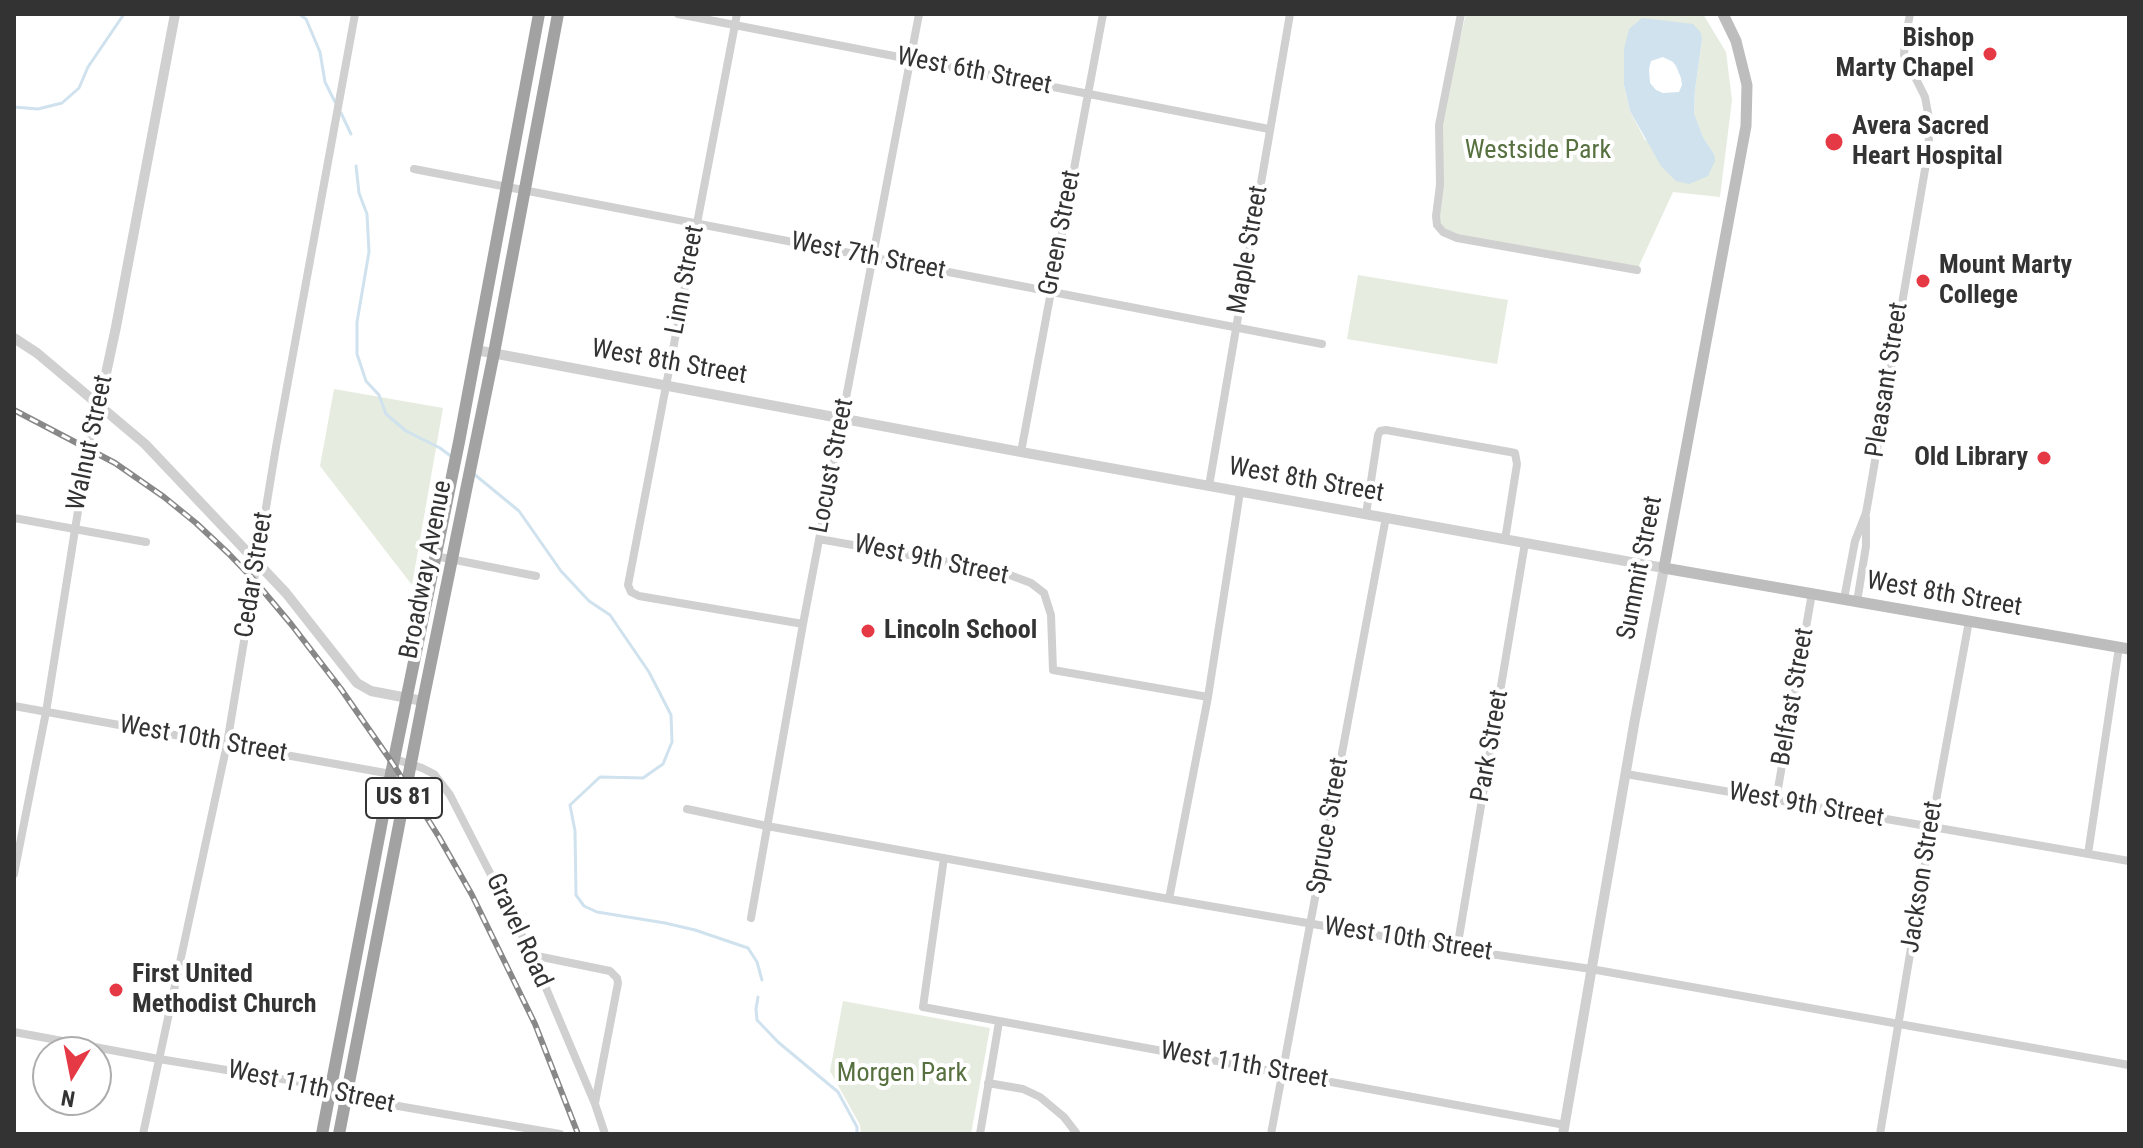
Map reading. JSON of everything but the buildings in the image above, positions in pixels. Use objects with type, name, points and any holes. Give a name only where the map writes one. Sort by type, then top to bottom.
[{"type":"highway","name":"Broadway Avenue","points":[[322,1134],[459,442],[539,14]]},
{"type":"highway","name":"Broadway Avenue","points":[[339,1134],[558,14]]},
{"type":"main road","name":"Summit Street","points":[[1664,568],[1746,126],[1747,85],[1736,41],[1723,14]]},
{"type":"main road","name":"West 8th Street","points":[[1664,568],[2124,648]]},
{"type":"street","name":"Walnut Street","points":[[14,874],[46,712],[88,448],[119,312],[175,14]]},
{"type":"street","name":"Cedar Street","points":[[143,1134],[227,744],[355,14]]},
{"type":"street","name":"West 6th Street","points":[[678,14],[1269,129]]},
{"type":"street","name":"Linn Street","points":[[737,14],[628,585],[631,592],[639,596],[803,624]]},
{"type":"street","name":"Locust Street","points":[[751,918],[803,624],[919,14]]},
{"type":"street","name":"Green Street","points":[[1021,452],[1103,14]]},
{"type":"street","name":"Maple Street","points":[[1209,486],[1290,14]]},
{"type":"street","points":[[1461,14],[1439,125],[1437,225],[1443,232],[1457,238],[1637,270]]},
{"type":"street","name":"Pleasant Street","points":[[1851,601],[1866,546],[1866,513],[1928,152],[1930,124],[1925,97],[1904,55],[1910,14]]},
{"type":"street","name":"West 7th Street","points":[[414,169],[1322,344]]},
{"type":"street","points":[[14,338],[37,353],[145,444],[286,593],[357,683],[371,691],[423,701]]},
{"type":"street","name":"West 8th Street","points":[[476,350],[1664,568]]},
{"type":"street","points":[[1366,514],[1380,431],[1515,453],[1517,464],[1505,540]]},
{"type":"street","points":[[1169,899],[1208,697],[1240,492]]},
{"type":"street","name":"Pleasant Street","points":[[1851,601],[1855,541],[1866,513]]},
{"type":"street","name":"Spruce Street","points":[[1271,1134],[1386,517]]},
{"type":"street","points":[[14,518],[146,542]]},
{"type":"street","name":"West 9th Street","points":[[819,539],[999,571],[1031,583],[1044,593],[1051,615],[1053,670],[1208,697]]},
{"type":"street","name":"Park Street","points":[[1457,949],[1525,543]]},
{"type":"street","points":[[435,556],[536,576]]},
{"type":"street","name":"Summit Street","points":[[1564,1130],[1664,568]]},
{"type":"street","name":"Belfast Street","points":[[1776,800],[1812,593]]},
{"type":"street","name":"Jackson Street","points":[[1880,1134],[1969,621]]},
{"type":"street","points":[[2088,854],[2124,648]]},
{"type":"street","name":"West 10th Street","points":[[14,706],[391,774]]},
{"type":"street","name":"Gravel Road","points":[[395,759],[434,774],[450,795],[532,955],[595,1104],[604,1133]]},
{"type":"street","name":"West 9th Street","points":[[1626,774],[2129,861]]},
{"type":"street","name":"West 10th Street","points":[[687,809],[1169,899],[1591,969],[2129,1065]]},
{"type":"street","name":"West 11th Street","points":[[944,858],[923,1007],[1282,1073],[1564,1130]]},
{"type":"street","points":[[532,955],[610,971],[617,978],[595,1104]]},
{"type":"street","points":[[980,1134],[999,1022]]},
{"type":"street","name":"West 11th Street","points":[[14,1032],[331,1087],[346,1097],[560,1134]]},
{"type":"street","points":[[988,1083],[1023,1089],[1040,1097],[1064,1117],[1077,1134]]},
{"type":"street","points":[[592,1134],[604,1133]]},
{"type":"green space","name":"Westside Park","points":[[1466,14],[1703,14],[1726,52],[1732,100],[1720,197],[1673,192],[1637,270],[1443,232],[1436,216],[1439,125]],"holes":[[[1702,40],[1694,113],[1703,137],[1714,154],[1645,140],[1630,111],[1624,85],[1624,49]]]},
{"type":"green space","points":[[1358,275],[1508,300],[1497,364],[1347,339]]},
{"type":"green space","points":[[334,389],[443,408],[412,585],[320,466]]},
{"type":"green space","name":"Morgen Park","points":[[843,1001],[990,1028],[971,1134],[861,1134],[860,1125],[830,1071]]},
{"type":"water","points":[[1642,18],[1693,24],[1701,33],[1694,113],[1703,137],[1714,154],[1715,161],[1708,176],[1689,184],[1676,181],[1661,166],[1630,111],[1624,85],[1624,49],[1629,29]],"holes":[[[1663,57],[1673,62],[1681,78],[1679,92],[1656,90],[1650,83],[1651,61]]]},
{"type":"waterway","points":[[14,107],[38,109],[62,103],[79,88],[88,67],[124,14]]},
{"type":"waterway","points":[[299,14],[306,19],[320,52],[325,82],[335,102]]},
{"type":"waterway","points":[[341,113],[351,134]]},
{"type":"waterway","points":[[356,166],[359,193],[367,214],[369,252],[357,322],[357,354],[366,381],[379,395],[386,414],[406,431],[452,457]]},
{"type":"waterway","points":[[474,474],[519,511],[561,571],[589,601],[610,615],[649,672],[671,715],[672,742],[663,764],[643,778],[600,777],[570,805],[575,831],[576,895],[584,906],[597,912],[695,930],[748,948],[757,962],[762,980]]},
{"type":"waterway","points":[[758,997],[757,1020],[778,1042],[838,1092],[857,1127],[857,1134]]},
{"type":"railway","points":[[14,410],[115,463],[164,497],[228,553],[291,624],[393,764],[472,895],[535,1024],[578,1134]]},
{"type":"place","name":"Bishop Marty Chapel","points":[[1990,54]]},
{"type":"place","name":"Avera Sacred Heart Hospital","points":[[1834,142]]},
{"type":"place","name":"Mount Marty College","points":[[1923,281]]},
{"type":"place","name":"Old Library","points":[[2044,458]]},
{"type":"place","name":"Lincoln School","points":[[868,631]]},
{"type":"place","name":"First United Methodist Church","points":[[116,990]]}]
